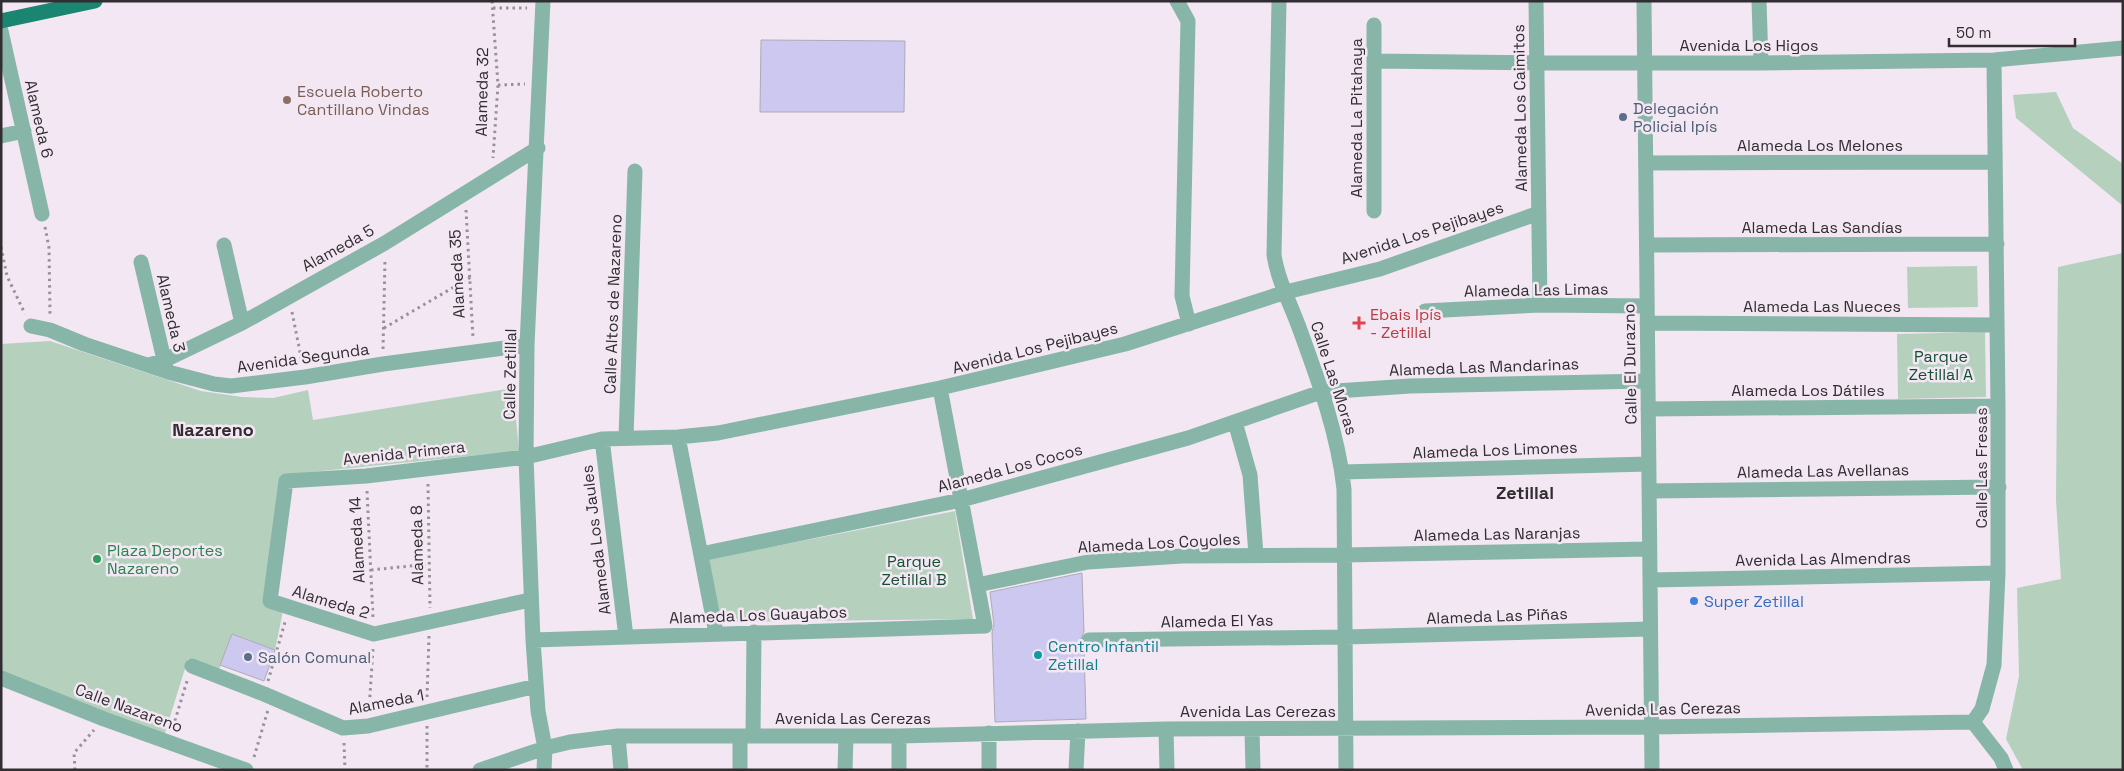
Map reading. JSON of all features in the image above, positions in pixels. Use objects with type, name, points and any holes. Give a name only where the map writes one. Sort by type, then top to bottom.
[{"type":"main road","points":[[1,20],[95,1]]},
{"type":"street","points":[[1177,1],[1188,21],[1182,296],[1189,324]]},
{"type":"street","name":"Calle Las Moras","points":[[1279,1],[1274,255],[1277,276],[1286,292],[1335,434],[1342,472],[1344,489],[1346,770]]},
{"type":"street","name":"Alameda Los Caimitos","points":[[1536,1],[1540,305]]},
{"type":"street","name":"Calle El Durazno","points":[[1644,1],[1652,770]]},
{"type":"street","points":[[1759,1],[1761,63]]},
{"type":"street","name":"Calle Zetillal","points":[[543,5],[538,148],[527,345],[526,456],[530,600],[538,711],[545,748],[544,770]]},
{"type":"street","name":"Alameda La Pitahaya","points":[[1374,25],[1374,211]]},
{"type":"street","name":"Alameda 6","points":[[1,31],[42,214]]},
{"type":"street","name":"Avenida Los Higos","points":[[1374,60],[1538,64],[1994,60],[2123,48]]},
{"type":"street","name":"Calle Las Fresas","points":[[1972,722],[1982,709],[1994,665],[1998,573],[1997,244],[1994,60]]},
{"type":"street","points":[[1,136],[24,131]]},
{"type":"street","name":"Alameda 5","points":[[160,366],[242,323],[385,243],[538,148]]},
{"type":"street","name":"Alameda Los Melones","points":[[1646,163],[1995,162]]},
{"type":"street","name":"Calle Altos de Nazareno","points":[[626,438],[635,171]]},
{"type":"street","name":"Avenida Los Pejibayes","points":[[526,456],[602,439],[678,437],[718,433],[940,388],[1125,344],[1286,292],[1380,269],[1539,213]]},
{"type":"street","name":"Alameda Las Sandías","points":[[1647,245],[1997,244]]},
{"type":"street","points":[[224,245],[242,323]]},
{"type":"street","name":"Alameda 3","points":[[141,262],[160,366]]},
{"type":"street","name":"Alameda Las Limas","points":[[1425,311],[1540,305],[1647,306]]},
{"type":"street","name":"Alameda Las Nueces","points":[[1647,323],[1996,325]]},
{"type":"street","name":"Avenida Segunda","points":[[31,326],[50,330],[92,347],[160,366],[214,384],[231,386],[305,378],[382,364],[527,345]]},
{"type":"street","name":"Alameda Las Mandarinas","points":[[1321,392],[1410,386],[1648,381]]},
{"type":"street","points":[[940,388],[977,585]]},
{"type":"street","name":"Alameda Los Cocos","points":[[701,554],[961,500],[1188,438],[1321,392]]},
{"type":"street","name":"Alameda Los Dátiles","points":[[1648,409],[1998,406]]},
{"type":"street","points":[[1235,422],[1250,475],[1256,555]]},
{"type":"street","points":[[678,437],[716,633]]},
{"type":"street","name":"Alameda Los Jaules","points":[[602,439],[626,636]]},
{"type":"street","name":"Avenida Primera","points":[[286,481],[366,476],[526,456]]},
{"type":"street","name":"Alameda Los Limones","points":[[1342,472],[1649,464]]},
{"type":"street","name":"Alameda 2","points":[[286,481],[270,601],[374,634],[530,600]]},
{"type":"street","name":"Alameda Las Avellanas","points":[[1649,491],[1998,487]]},
{"type":"street","name":"Alameda Las Naranjas","points":[[1344,555],[1649,549]]},
{"type":"street","name":"Alameda Los Coyoles","points":[[977,585],[1088,562],[1182,556],[1344,555]]},
{"type":"street","name":"Avenida Las Almendras","points":[[1650,580],[1998,573]]},
{"type":"street","name":"Alameda Los Guayabos","points":[[533,640],[985,626],[977,585]]},
{"type":"street","name":"Alameda Las Piñas","points":[[1345,637],[1650,629]]},
{"type":"street","points":[[740,770],[747,736],[754,632]]},
{"type":"street","name":"Alameda El Yas","points":[[1090,640],[1345,637]]},
{"type":"street","name":"Alameda 1","points":[[192,666],[268,695],[343,728],[368,726],[536,686]]},
{"type":"street","name":"Calle Nazareno","points":[[1,678],[168,742],[250,765]]},
{"type":"street","points":[[1972,722],[2000,758],[2006,770]]},
{"type":"street","name":"Avenida Las Cerezas","points":[[480,770],[545,748],[618,736],[899,736],[1166,729],[1972,722]]},
{"type":"street","points":[[1166,729],[1167,770]]},
{"type":"street","points":[[1252,729],[1253,770]]},
{"type":"street","points":[[1076,770],[1078,731]]},
{"type":"street","points":[[989,734],[989,770]]},
{"type":"street","points":[[618,736],[621,770]]},
{"type":"street","points":[[845,770],[846,736]]},
{"type":"street","points":[[899,736],[899,770]]},
{"type":"path","name":"Alameda 32","points":[[485,182],[493,158],[498,85],[492,1]]},
{"type":"path","points":[[493,8],[543,5]]},
{"type":"path","points":[[498,85],[540,84]]},
{"type":"path","name":"Alameda 35","points":[[465,195],[471,277],[473,351]]},
{"type":"path","points":[[42,214],[49,248],[50,330]]},
{"type":"path","points":[[382,364],[385,243]]},
{"type":"path","points":[[1,247],[7,276],[31,326]]},
{"type":"path","points":[[384,328],[471,277]]},
{"type":"path","points":[[288,296],[305,378]]},
{"type":"path","name":"Alameda 8","points":[[427,770],[426,713],[430,622],[428,468]]},
{"type":"path","name":"Alameda 14","points":[[366,476],[374,634],[368,726]]},
{"type":"path","points":[[371,570],[429,564]]},
{"type":"path","points":[[250,765],[290,607]]},
{"type":"path","points":[[168,742],[192,666]]},
{"type":"path","points":[[75,770],[74,753],[104,718]]},
{"type":"path","points":[[343,728],[345,770]]},
{"type":"green space","points":[[2056,92],[2073,128],[2123,164],[2123,206],[2016,118],[2013,95]]},
{"type":"green space","points":[[2123,253],[2123,770],[2023,770],[2006,739],[2019,676],[2017,588],[2061,579],[2056,500],[2058,267]]},
{"type":"green space","points":[[1977,266],[1978,307],[1908,308],[1907,267]]},
{"type":"green space","name":"Parque Zetillal A","points":[[1985,332],[1986,397],[1898,399],[1897,334]]},
{"type":"green space","points":[[50,341],[201,391],[242,397],[273,398],[308,390],[313,420],[513,388],[519,451],[282,475],[264,605],[283,611],[275,650],[232,634],[219,670],[188,659],[164,736],[1,672],[1,344]]},
{"type":"green space","name":"Parque Zetillal B","points":[[955,511],[973,619],[720,622],[709,559]]},
{"type":"building","points":[[761,40],[905,41],[904,112],[760,112]]},
{"type":"building","name":"Centro Infantil Zetillal","points":[[1082,573],[1084,632],[1080,641],[1084,648],[1086,719],[995,722],[992,632],[994,625],[990,592]]},
{"type":"building","name":"Salón Comunal","points":[[232,634],[275,650],[264,681],[220,665]]},
{"type":"place","name":"Escuela Roberto Cantillano Vindas","points":[[287,100]]},
{"type":"place","name":"Delegación Policial Ipís","points":[[1623,117]]},
{"type":"place","name":"Ebais Ipís - Zetillal","points":[[1359,323]]},
{"type":"place","name":"Plaza Deportes Nazareno","points":[[97,559]]},
{"type":"place","name":"Super Zetillal","points":[[1694,601]]},
{"type":"place","name":"Centro Infantil Zetillal","points":[[1038,655]]},
{"type":"place","name":"Salón Comunal","points":[[248,657]]},
{"type":"district","name":"Nazareno","points":[[213,429]]},
{"type":"district","name":"Zetillal","points":[[1525,492]]}]
